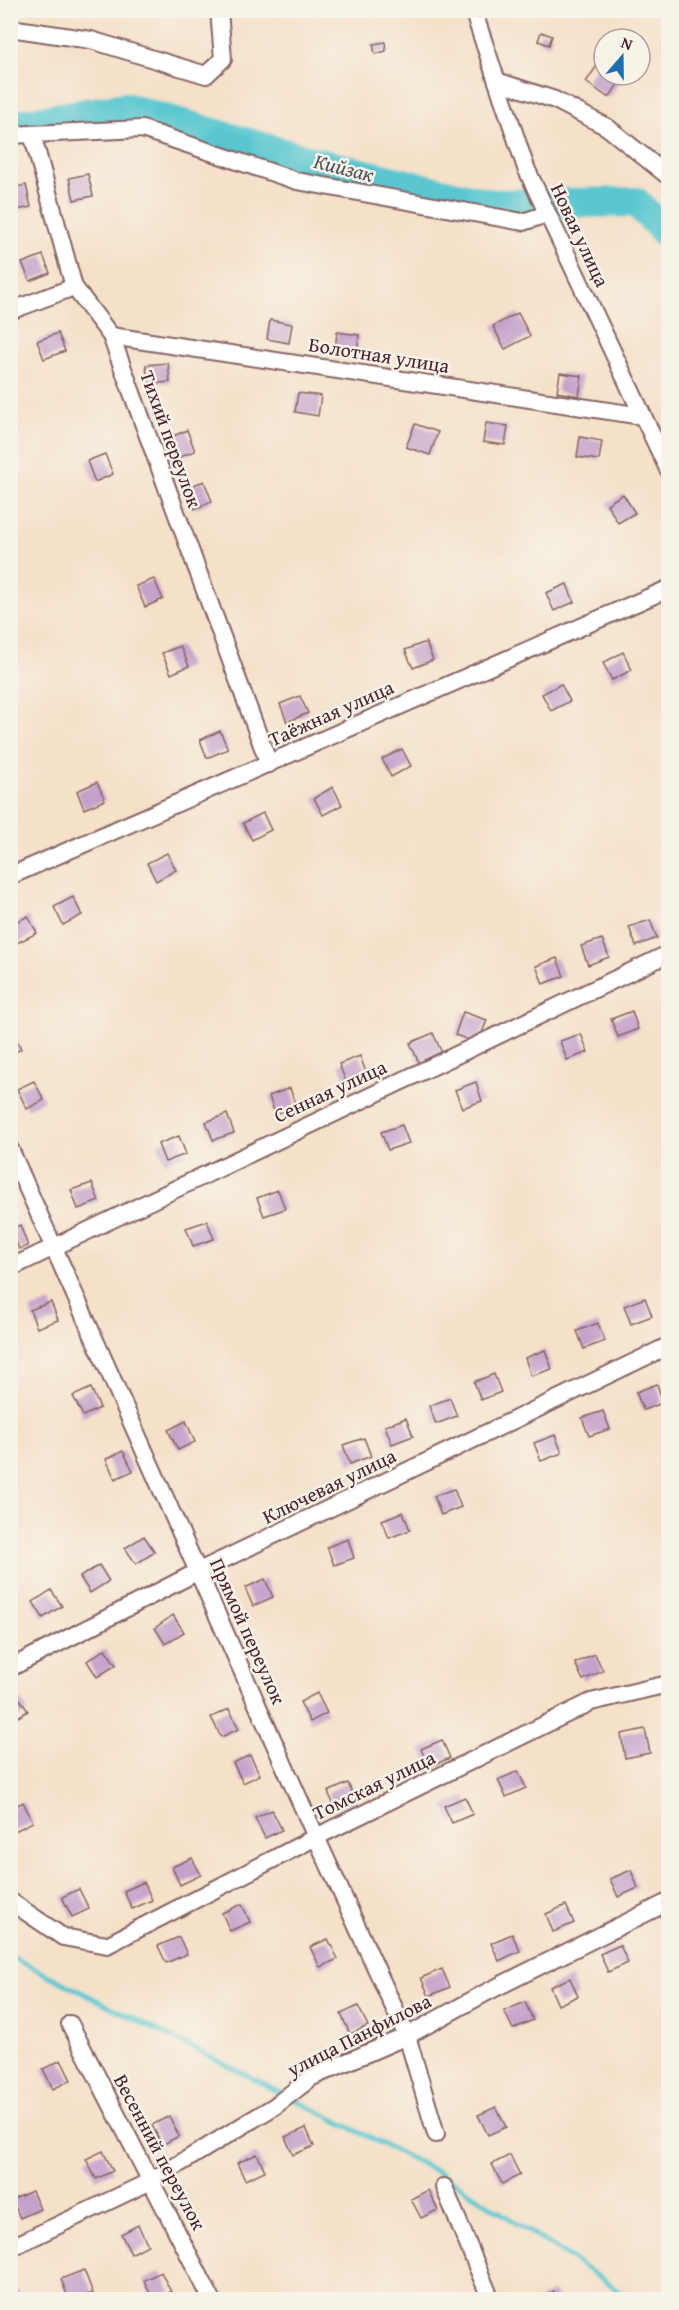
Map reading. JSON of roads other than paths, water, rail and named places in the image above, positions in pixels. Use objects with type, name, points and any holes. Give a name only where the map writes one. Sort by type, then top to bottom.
[{"type":"street","points":[[10,28],[91,40],[206,75],[224,60],[219,10]]},
{"type":"street","name":"Новая улица","points":[[473,10],[526,168],[669,469]]},
{"type":"street","points":[[496,81],[555,100],[607,127],[669,176]]},
{"type":"street","points":[[10,135],[142,129],[297,181],[523,222],[547,214]]},
{"type":"street","name":"Тихий переулок","points":[[32,134],[74,287],[111,336],[269,764]]},
{"type":"street","points":[[10,311],[74,287]]},
{"type":"street","name":"Болотная улица","points":[[111,336],[642,416]]},
{"type":"street","name":"Таёжная улица","points":[[10,876],[669,589]]},
{"type":"street","name":"Сенная улица","points":[[10,1268],[669,954]]},
{"type":"street","name":"Прямой переулок","points":[[10,1149],[407,2036],[436,2134]]},
{"type":"street","name":"Ключевая улица","points":[[10,1668],[199,1571],[669,1347]]},
{"type":"street","name":"Томская улица","points":[[10,1901],[63,1937],[107,1945],[316,1837],[591,1702],[669,1684]]},
{"type":"street","name":"улица Панфилова","points":[[10,2248],[151,2181],[275,2106],[312,2078],[407,2036],[487,1992],[669,1902]]},
{"type":"street","name":"Весенний переулок","points":[[70,2024],[212,2300]]},
{"type":"street","points":[[444,2187],[491,2300]]},
{"type":"waterway","name":"Кийзак","points":[[10,125],[124,107],[311,161],[492,204],[636,202],[668,235]]},
{"type":"waterway","points":[[10,1956],[442,2174],[634,2300]]}]
